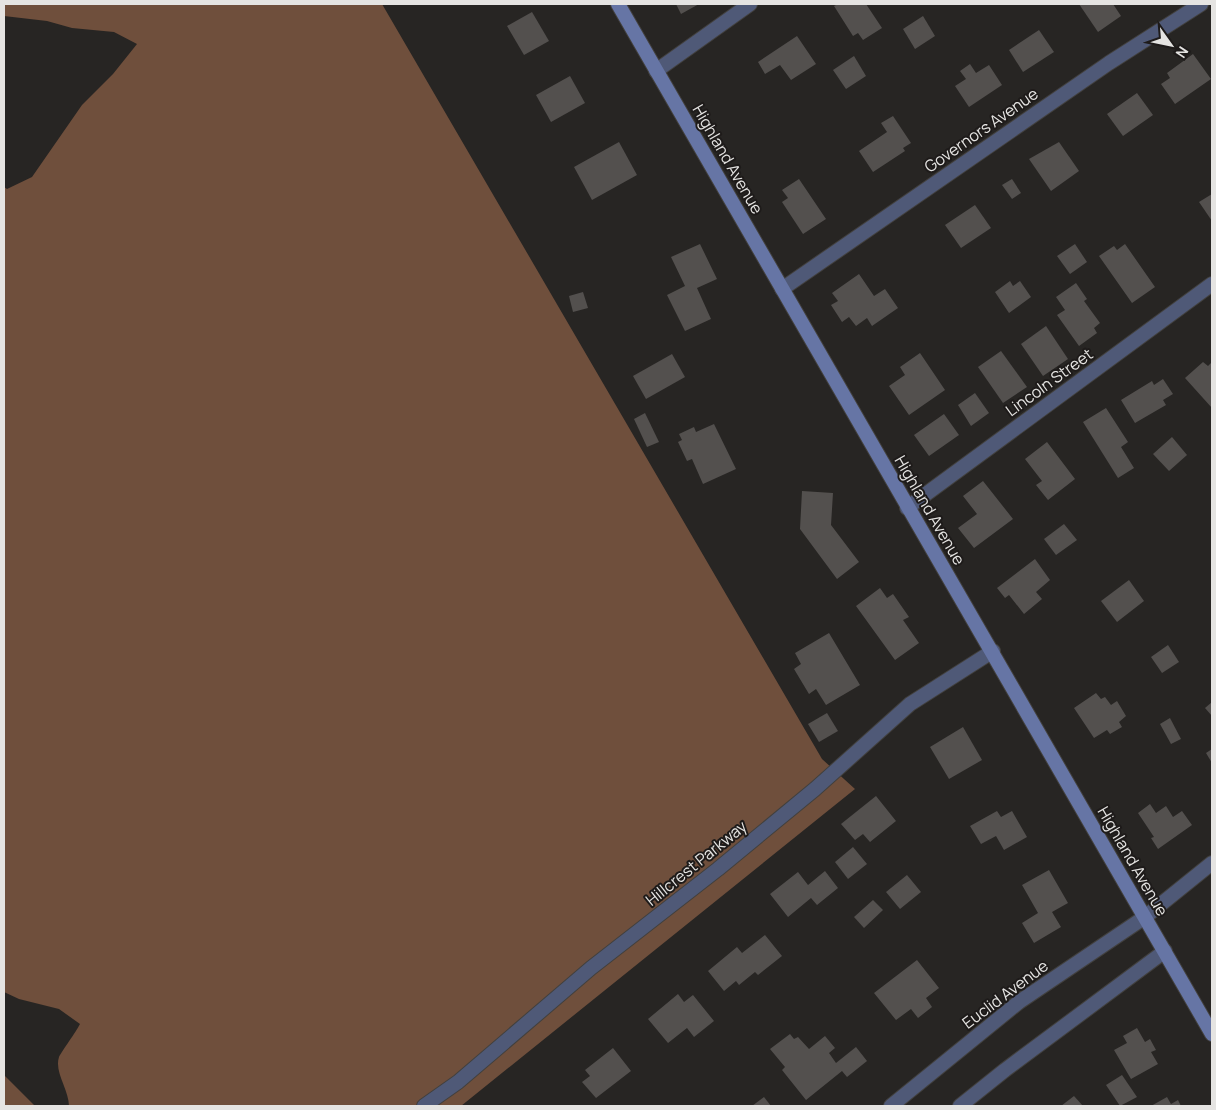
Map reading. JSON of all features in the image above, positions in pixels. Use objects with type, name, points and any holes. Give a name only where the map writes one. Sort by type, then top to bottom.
[{"type":"main road","name":"Highland Avenue","points":[[618,4],[907,508],[993,651],[1212,1034]]},
{"type":"street","points":[[656,71],[750,4]]},
{"type":"street","name":"Governors Avenue","points":[[782,289],[1109,63],[1201,4]]},
{"type":"street","name":"Lincoln Street","points":[[907,508],[1212,284]]},
{"type":"street","name":"Hillcrest Parkway","points":[[424,1106],[458,1082],[591,968],[808,795],[910,704],[993,651]]},
{"type":"street","name":"Euclid Avenue","points":[[891,1106],[1019,1002],[1145,917],[1212,864]]},
{"type":"street","points":[[960,1106],[1005,1070],[1166,951]]},
{"type":"shaded area","points":[[4,4],[382,4],[822,759],[855,789],[461,1106],[69,1106],[58,1063],[59,1057],[80,1024],[59,1009],[19,999],[4,992],[4,187],[7,189],[32,177],[82,105],[113,74],[137,44],[114,32],[72,28],[47,21],[4,16]]},
{"type":"shaded area","points":[[4,1075],[35,1106],[4,1106]]},
{"type":"building","points":[[676,4],[699,4],[681,14]]},
{"type":"building","points":[[838,4],[866,4],[882,28],[863,40],[858,33],[853,36],[834,6]]},
{"type":"building","points":[[1079,4],[1113,4],[1121,16],[1098,32]]},
{"type":"building","points":[[532,12],[549,41],[524,55],[507,26]]},
{"type":"building","points":[[923,16],[935,36],[915,49],[903,29]]},
{"type":"building","points":[[1039,30],[1054,52],[1023,72],[1009,50]]},
{"type":"building","points":[[797,36],[816,64],[791,80],[780,65],[765,74],[758,62]]},
{"type":"building","points":[[1193,54],[1211,79],[1175,104],[1161,84],[1170,78],[1167,73]]},
{"type":"building","points":[[854,56],[866,76],[846,89],[833,70]]},
{"type":"building","points":[[970,64],[976,73],[989,65],[1002,85],[969,107],[955,86],[966,79],[960,71]]},
{"type":"building","points":[[570,76],[585,103],[551,122],[536,95]]},
{"type":"building","points":[[1137,93],[1153,115],[1123,136],[1107,114]]},
{"type":"building","points":[[893,116],[911,143],[903,148],[905,151],[873,172],[859,151],[887,132],[881,123]]},
{"type":"building","points":[[619,142],[637,175],[592,200],[574,167]]},
{"type":"building","points":[[1059,142],[1079,171],[1051,191],[1029,159]]},
{"type":"building","points":[[799,179],[826,219],[803,234],[782,202],[788,198],[782,190]]},
{"type":"building","points":[[1012,179],[1021,193],[1012,199],[1002,185]]},
{"type":"building","points":[[1212,194],[1212,221],[1199,202]]},
{"type":"building","points":[[975,205],[991,228],[961,248],[945,225]]},
{"type":"building","points":[[700,244],[717,279],[697,288],[711,319],[685,331],[667,295],[685,286],[671,257]]},
{"type":"building","points":[[1075,244],[1087,262],[1070,274],[1057,256]]},
{"type":"building","points":[[1125,244],[1155,287],[1132,303],[1099,256],[1114,246],[1117,250]]},
{"type":"building","points":[[859,274],[874,296],[885,289],[898,308],[872,326],[867,318],[856,326],[849,317],[842,322],[831,305],[838,301],[832,293]]},
{"type":"building","points":[[1010,281],[1013,286],[1020,281],[1031,297],[1009,313],[995,292]]},
{"type":"building","points":[[1076,283],[1087,299],[1084,301],[1100,323],[1094,328],[1097,333],[1079,346],[1057,315],[1065,310],[1056,297]]},
{"type":"building","points":[[583,292],[588,308],[573,312],[569,296]]},
{"type":"building","points":[[1046,326],[1068,359],[1043,376],[1021,344]]},
{"type":"building","points":[[1001,351],[1027,387],[1003,403],[978,367]]},
{"type":"building","points":[[920,353],[945,390],[909,415],[889,386],[905,375],[900,367]]},
{"type":"building","points":[[672,354],[685,377],[646,399],[633,376]]},
{"type":"building","points":[[1203,362],[1208,366],[1212,362],[1212,408],[1185,378]]},
{"type":"building","points":[[1163,379],[1173,394],[1163,400],[1166,405],[1135,423],[1121,400],[1152,381],[1154,385]]},
{"type":"building","points":[[975,393],[989,413],[971,426],[958,405]]},
{"type":"building","points":[[1106,408],[1128,442],[1121,447],[1134,468],[1118,478],[1083,422]]},
{"type":"building","points":[[645,413],[659,442],[647,447],[634,419]]},
{"type":"building","points":[[944,414],[959,435],[929,456],[914,435]]},
{"type":"building","points":[[714,424],[736,469],[703,484],[692,459],[687,461],[678,442],[682,440],[679,434],[694,427],[696,432]]},
{"type":"building","points":[[1172,437],[1187,455],[1169,471],[1153,454]]},
{"type":"building","points":[[1047,442],[1075,479],[1048,500],[1036,485],[1042,481],[1025,459]]},
{"type":"building","points":[[983,481],[1013,519],[974,548],[958,528],[977,514],[963,496]]},
{"type":"building","points":[[802,491],[833,493],[831,525],[859,562],[837,579],[800,529]]},
{"type":"building","points":[[1064,524],[1077,540],[1056,555],[1044,539]]},
{"type":"building","points":[[1035,559],[1050,580],[1036,592],[1042,599],[1024,614],[1009,595],[1005,598],[997,588]]},
{"type":"building","points":[[1129,580],[1144,601],[1117,622],[1101,601]]},
{"type":"building","points":[[880,588],[887,598],[893,594],[909,617],[903,620],[919,643],[895,660],[856,606]]},
{"type":"building","points":[[829,633],[860,685],[826,705],[816,689],[809,694],[794,669],[801,664],[795,653]]},
{"type":"building","points":[[1168,645],[1179,662],[1162,673],[1151,657]]},
{"type":"building","points":[[1096,693],[1101,699],[1105,697],[1111,705],[1117,701],[1126,716],[1119,722],[1122,727],[1110,734],[1107,730],[1094,738],[1074,708]]},
{"type":"building","points":[[1212,702],[1212,716],[1205,708]]},
{"type":"building","points":[[827,713],[838,731],[819,742],[808,724]]},
{"type":"building","points":[[1170,718],[1181,739],[1171,744],[1160,724]]},
{"type":"building","points":[[963,727],[982,760],[949,779],[930,747]]},
{"type":"building","points":[[1212,749],[1212,763],[1206,753]]},
{"type":"building","points":[[876,796],[896,821],[870,842],[863,834],[855,840],[841,824]]},
{"type":"building","points":[[1150,804],[1156,813],[1166,806],[1173,817],[1182,811],[1192,825],[1158,849],[1151,838],[1154,837],[1138,813]]},
{"type":"building","points":[[997,811],[1001,817],[1012,811],[1027,837],[1004,850],[996,836],[981,844],[970,826]]},
{"type":"building","points":[[853,847],[867,864],[848,879],[835,862]]},
{"type":"building","points":[[1049,870],[1068,903],[1052,912],[1061,927],[1034,943],[1022,923],[1038,913],[1022,885]]},
{"type":"building","points":[[825,871],[838,888],[817,905],[811,898],[788,917],[770,894],[798,872],[808,885]]},
{"type":"building","points":[[907,875],[921,892],[900,909],[886,892]]},
{"type":"building","points":[[873,900],[883,910],[864,928],[854,917]]},
{"type":"building","points":[[765,935],[782,956],[758,975],[755,972],[739,985],[736,981],[724,991],[708,971],[737,947],[742,953]]},
{"type":"building","points":[[917,960],[939,988],[926,998],[932,1007],[918,1018],[911,1009],[896,1020],[874,993]]},
{"type":"building","points":[[678,994],[684,1002],[693,995],[714,1021],[694,1037],[687,1028],[668,1043],[648,1019]]},
{"type":"building","points":[[1137,1028],[1145,1042],[1150,1039],[1156,1050],[1151,1052],[1158,1064],[1131,1079],[1114,1050],[1127,1043],[1123,1036]]},
{"type":"building","points":[[790,1034],[794,1039],[798,1037],[809,1049],[825,1036],[835,1048],[829,1053],[836,1063],[856,1047],[867,1061],[847,1077],[842,1071],[806,1100],[782,1070],[785,1067],[770,1049]]},
{"type":"building","points":[[613,1048],[631,1071],[596,1098],[582,1082],[590,1076],[585,1070]]},
{"type":"building","points":[[1122,1075],[1137,1097],[1120,1106],[1106,1085]]},
{"type":"building","points":[[1074,1096],[1083,1106],[1061,1106]]},
{"type":"building","points":[[764,1097],[771,1106],[752,1106]]},
{"type":"building","points":[[1167,1097],[1171,1104],[1178,1100],[1181,1106],[1151,1106]]}]
